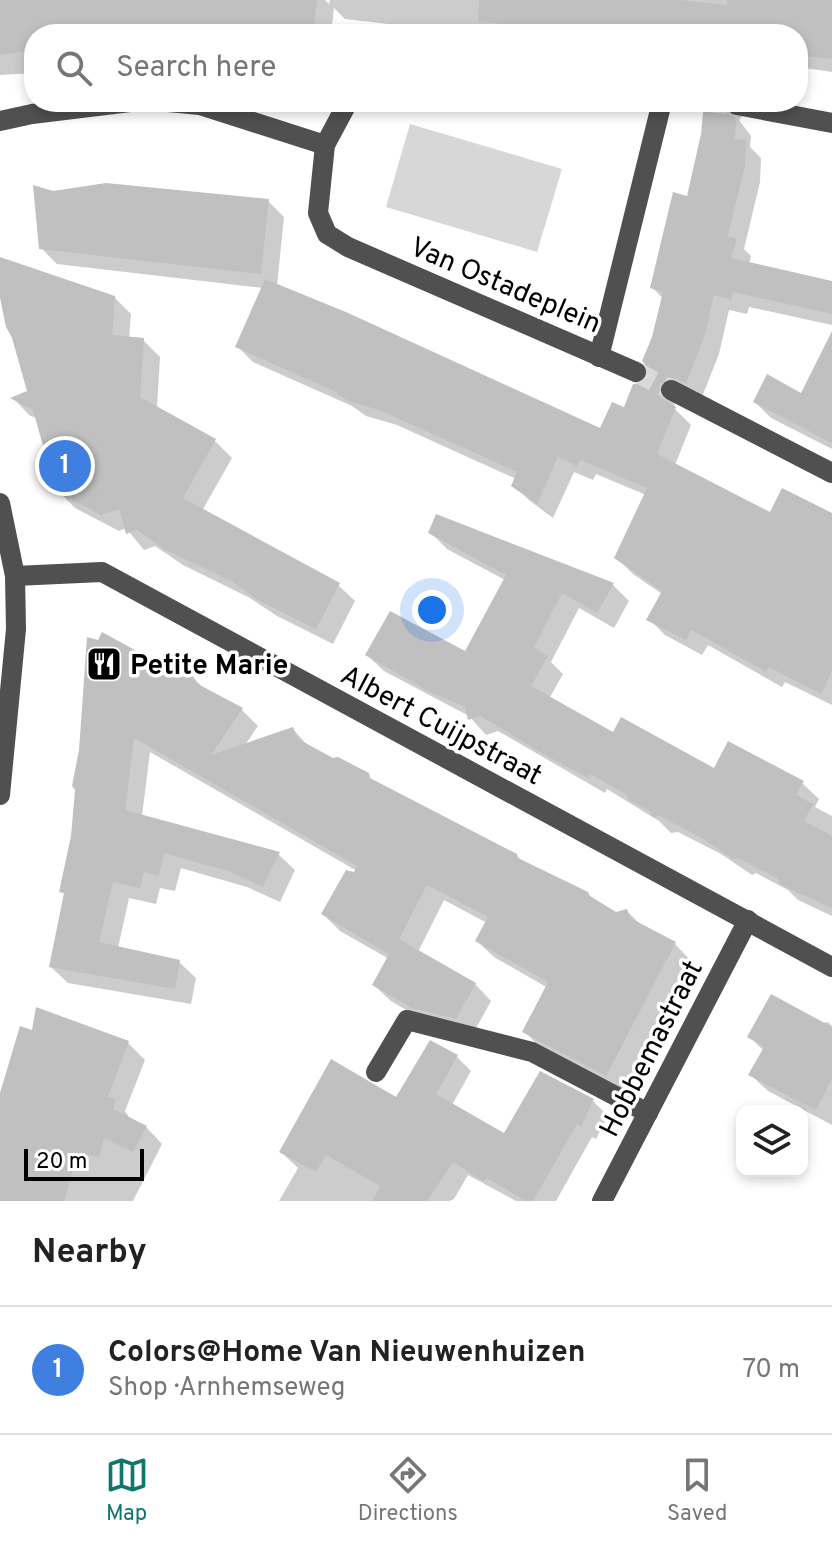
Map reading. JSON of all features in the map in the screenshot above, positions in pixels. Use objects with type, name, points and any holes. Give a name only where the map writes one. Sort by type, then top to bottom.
[{"type":"street","points":[[0,121],[48,112]]},
{"type":"street","points":[[222,112],[325,145]]},
{"type":"street","name":"Van Ostadeplein","points":[[343,112],[325,145],[318,213],[327,234],[348,247],[599,357],[660,112]]},
{"type":"street","points":[[774,112],[832,123]]},
{"type":"street","points":[[599,357],[636,372]]},
{"type":"street","points":[[671,390],[832,473]]},
{"type":"street","points":[[0,503],[15,576],[16,629],[0,795]]},
{"type":"street","name":"Albert Cuijpstraat","points":[[15,576],[102,572],[832,967]]},
{"type":"street","name":"Hobbemastraat","points":[[602,1201],[748,920]]},
{"type":"street","points":[[376,1072],[407,1020],[532,1052],[648,1113]]},
{"type":"shaded area","points":[[410,124],[562,169],[537,252],[386,207]]},
{"type":"building","points":[[0,0],[317,0],[314,24],[24,24],[24,51],[0,55]]},
{"type":"building","points":[[479,0],[679,0],[727,5],[727,0],[832,0],[832,59],[808,56],[808,24],[503,24],[478,21]]},
{"type":"building","points":[[703,112],[727,112],[736,118],[735,139],[746,140],[745,165],[728,236],[737,239],[731,258],[832,281],[832,314],[733,292],[731,300],[714,295],[704,338],[686,383],[670,377],[659,385],[661,398],[676,407],[657,454],[770,512],[782,488],[832,513],[832,671],[821,694],[769,667],[766,672],[692,630],[686,640],[646,620],[662,591],[614,558],[647,488],[580,460],[577,466],[558,457],[537,504],[511,486],[517,472],[379,410],[348,401],[334,391],[235,347],[265,279],[346,312],[600,428],[612,402],[624,407],[633,384],[643,383],[648,376],[649,370],[642,361],[652,337],[663,292],[650,288],[673,192],[687,196]]},
{"type":"building","points":[[106,183],[269,199],[261,274],[39,249],[33,185],[53,191]]},
{"type":"building","points":[[0,257],[115,296],[112,335],[144,338],[140,397],[216,439],[183,498],[340,583],[316,629],[258,600],[231,581],[164,549],[137,530],[126,534],[119,509],[101,515],[56,492],[33,410],[10,398],[27,391],[0,298]]},
{"type":"building","points":[[832,331],[832,443],[753,402],[767,374],[801,393]]},
{"type":"building","points":[[436,514],[614,583],[597,613],[562,593],[534,648],[548,656],[531,686],[613,732],[621,717],[714,768],[728,741],[804,781],[796,795],[813,804],[804,821],[832,836],[832,908],[779,884],[778,879],[738,858],[733,859],[660,816],[652,817],[650,811],[629,800],[627,795],[590,774],[588,778],[480,716],[468,720],[465,707],[432,693],[365,655],[390,611],[465,651],[506,575],[428,533]]},
{"type":"building","points":[[102,632],[184,677],[192,674],[196,683],[243,708],[211,755],[293,727],[298,739],[369,773],[370,778],[588,892],[616,912],[627,909],[630,918],[676,942],[606,1076],[522,1032],[548,982],[475,941],[488,917],[427,885],[399,939],[476,983],[456,1019],[412,1008],[372,985],[389,954],[321,914],[346,870],[354,872],[357,866],[134,738],[125,810],[280,852],[263,887],[228,871],[164,853],[159,876],[144,872],[140,888],[113,882],[99,942],[180,960],[175,989],[49,967],[64,893],[59,892],[71,836],[75,790],[72,786],[79,750],[87,637],[98,640]]},
{"type":"building","points":[[771,994],[832,1027],[832,1079],[816,1110],[748,1075],[764,1047],[747,1037]]},
{"type":"building","points":[[36,1007],[129,1041],[108,1097],[116,1099],[113,1109],[147,1126],[133,1152],[104,1138],[99,1157],[78,1153],[64,1201],[0,1201],[0,1093],[20,1026],[32,1030]]},
{"type":"building","points":[[430,1040],[458,1055],[436,1094],[504,1133],[540,1071],[594,1099],[581,1126],[577,1124],[533,1201],[526,1201],[487,1178],[483,1181],[453,1162],[427,1201],[372,1201],[380,1186],[326,1155],[316,1172],[279,1152],[331,1059],[396,1097]]},
{"type":"tunnel","points":[[636,372],[671,390]]},
{"type":"place","name":"Colors@Home Van Nieuwenhuizen","points":[[65,466]]},
{"type":"place","name":"Petite Marie","points":[[104,664]]}]
